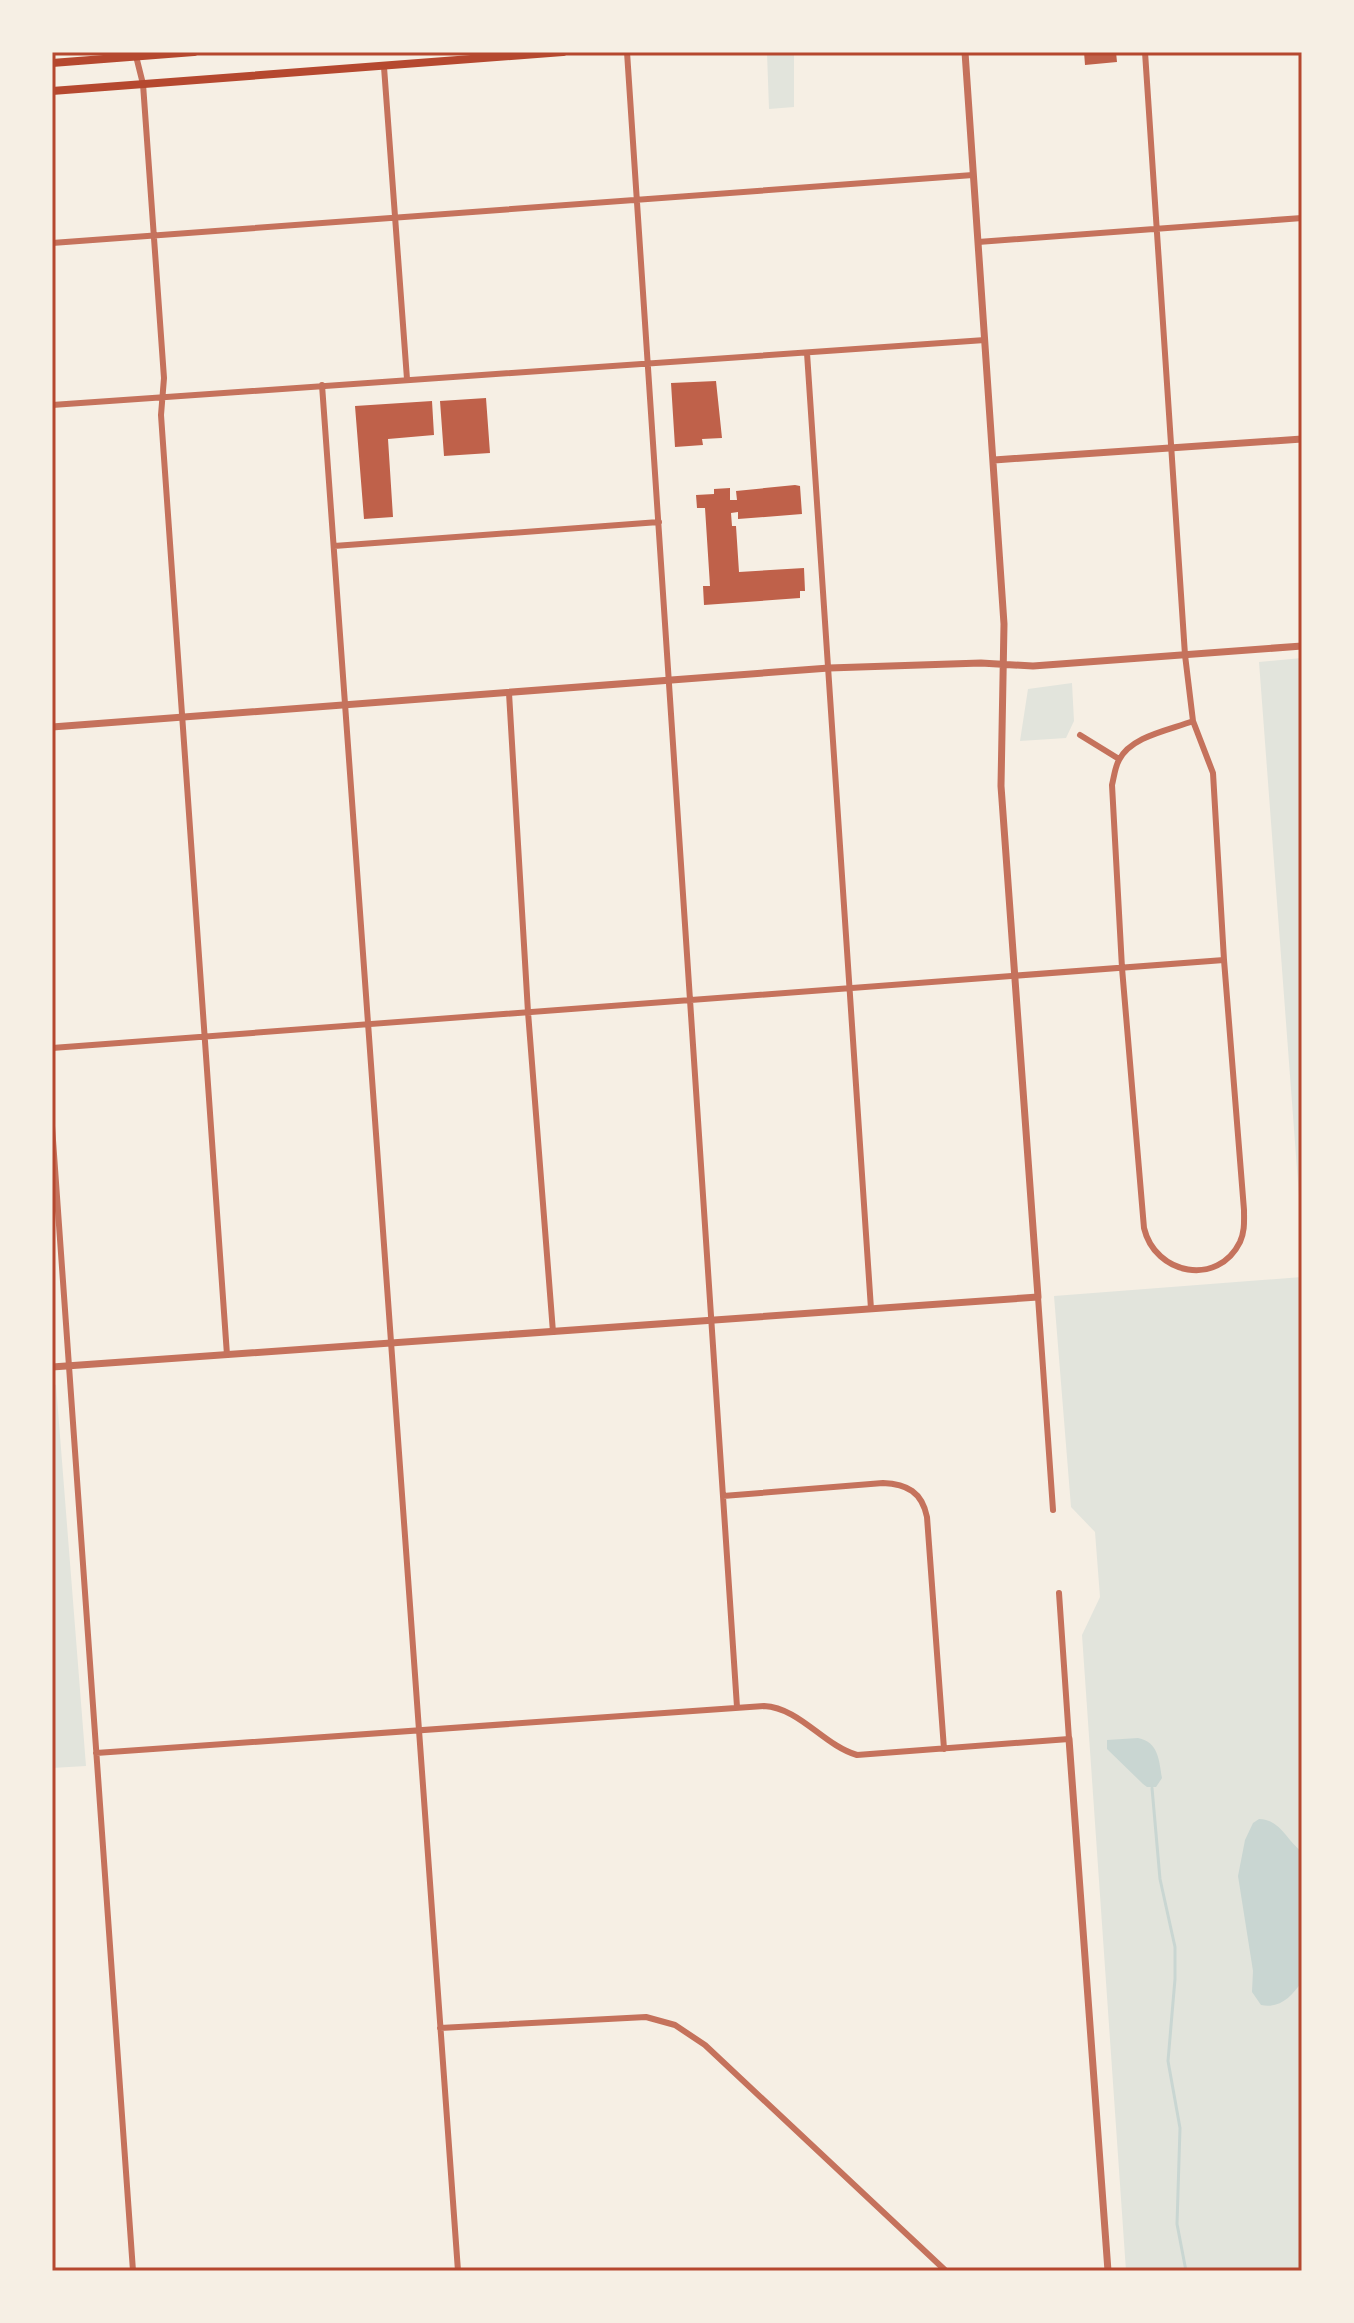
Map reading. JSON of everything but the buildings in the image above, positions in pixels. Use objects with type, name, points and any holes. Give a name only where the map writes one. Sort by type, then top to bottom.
[{"type":"main road","points":[[52,63],[135,54],[194,52]]},
{"type":"main road","points":[[52,91],[563,52]]},
{"type":"street","points":[[627,52],[737,1707]]},
{"type":"street","points":[[965,52],[1004,624],[1001,771],[1053,1510]]},
{"type":"street","points":[[1145,52],[1185,655],[1193,721],[1213,773],[1244,1229],[1240,1241],[1228,1257],[1210,1268],[1182,1270],[1165,1262],[1151,1249],[1142,1219],[1122,968],[1112,785],[1119,759],[1137,742],[1193,721]]},
{"type":"street","points":[[135,54],[143,84],[154,236],[164,378],[161,415],[227,1355]]},
{"type":"street","points":[[384,67],[407,379]]},
{"type":"street","points":[[52,243],[973,175]]},
{"type":"street","points":[[978,242],[1302,218]]},
{"type":"street","points":[[52,405],[985,340]]},
{"type":"street","points":[[807,353],[871,1309]]},
{"type":"street","points":[[322,385],[458,2271]]},
{"type":"street","points":[[994,460],[1302,439]]},
{"type":"street","points":[[334,546],[659,522]]},
{"type":"street","points":[[52,727],[829,668],[944,663],[1033,666],[1302,646]]},
{"type":"street","points":[[509,693],[528,1012],[553,1332]]},
{"type":"street","points":[[1080,735],[1119,759]]},
{"type":"street","points":[[52,1048],[1224,960]]},
{"type":"street","points":[[52,1126],[133,2271]]},
{"type":"street","points":[[52,1367],[1038,1297]]},
{"type":"street","points":[[723,1496],[883,1483],[905,1486],[920,1496],[927,1517],[944,1749]]},
{"type":"street","points":[[1059,1593],[1108,2271]]},
{"type":"street","points":[[96,1753],[737,1707],[774,1707],[783,1710],[834,1746],[857,1755],[1069,1739]]},
{"type":"street","points":[[440,2028],[627,2016],[659,2019],[675,2025],[705,2045],[946,2271]]},
{"type":"shaded area","points":[[794,52],[794,107],[769,109],[767,53]]},
{"type":"shaded area","points":[[1302,658],[1302,1236],[1259,662]]},
{"type":"shaded area","points":[[1072,683],[1074,721],[1066,738],[1020,741],[1028,689]]},
{"type":"shaded area","points":[[1302,1277],[1302,2271],[1126,2271],[1082,1635],[1100,1597],[1095,1532],[1071,1507],[1054,1296]]},
{"type":"shaded area","points":[[52,1383],[56,1385],[86,1766],[52,1768]]},
{"type":"shaded area","points":[[1107,1740],[1145,1740],[1157,1753],[1162,1778],[1156,1787],[1143,1784],[1107,1749]]},
{"type":"shaded area","points":[[1259,1819],[1278,1827],[1302,1852],[1302,1982],[1285,2000],[1268,2006],[1261,2005],[1252,1992],[1253,1971],[1238,1876],[1245,1840],[1253,1823]]},
{"type":"waterway","points":[[1152,1788],[1160,1879],[1175,1947],[1168,2061],[1180,2128],[1177,2224],[1186,2271]]}]
